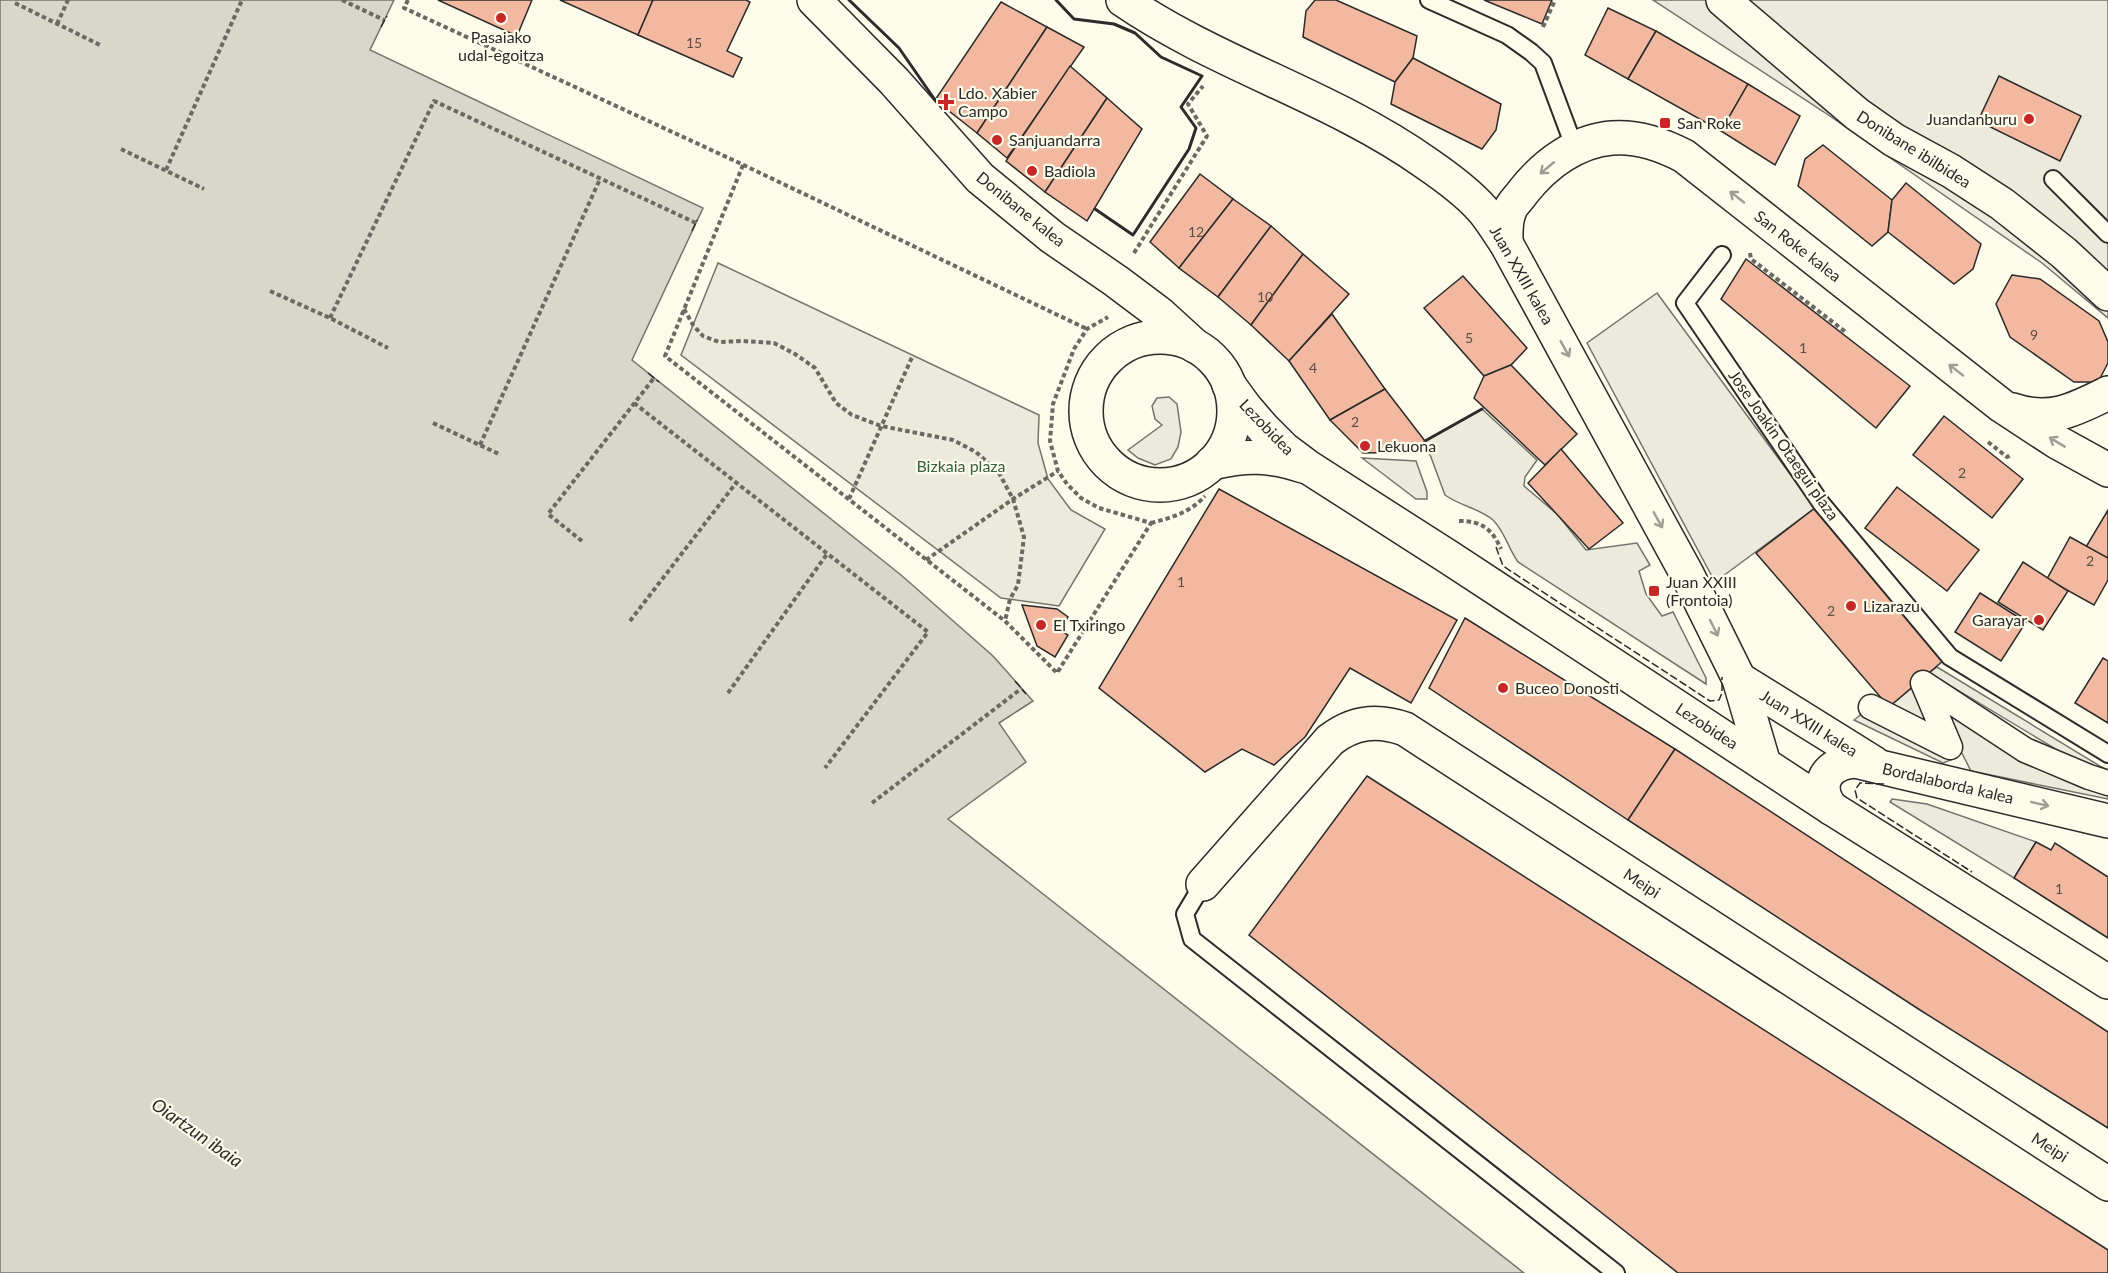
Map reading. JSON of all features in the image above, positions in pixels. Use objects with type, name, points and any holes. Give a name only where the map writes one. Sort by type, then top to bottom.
[{"type":"street","name":"Donibane kalea","points":[[814,0],[886,72],[980,178],[1052,237],[1160,314],[1196,346]]},
{"type":"street","name":"Juan XXIII kalea","points":[[1123,0],[1175,32],[1355,119],[1407,149],[1452,181],[1482,208],[1506,243],[1688,576],[1739,679],[1764,764]]},
{"type":"street","name":"Donibane ibilbidea","points":[[1723,0],[1857,114],[1894,140],[1951,171],[2002,204],[2064,253],[2108,294]]},
{"type":"street","name":"San Roke kalea","points":[[1506,243],[1506,225],[1510,209],[1546,167],[1588,143],[1631,138],[1658,144],[1684,156],[2002,406],[2057,442],[2108,470]]},
{"type":"street","points":[[1154,338],[1175,339],[1196,346],[1210,356],[1229,385],[1233,406],[1232,426],[1211,477],[1199,473],[1184,481],[1168,484],[1149,484],[1131,479],[1115,470],[1102,457],[1092,441],[1087,424],[1086,405],[1089,387],[1100,368],[1114,352],[1133,342],[1154,338]]},
{"type":"street","name":"Lezobidea","points":[[1229,385],[1263,428],[1284,449],[1308,467],[1832,808],[2108,982]]},
{"type":"street","points":[[2002,406],[2021,413],[2041,415],[2064,413],[2108,393]]},
{"type":"street","name":"Lezobidea","points":[[1211,477],[1236,457],[1260,456],[1284,459],[1308,467]]},
{"type":"street","name":"Juan XXIII kalea","points":[[1698,720],[1717,722],[1732,715],[1738,698],[1739,679]]},
{"type":"street","name":"Juan XXIII kalea","points":[[1739,679],[1880,767]]},
{"type":"street","points":[[1965,787],[1923,683],[2025,750],[2108,783]]},
{"type":"street","points":[[1871,707],[1950,747]]},
{"type":"street","name":"Meipi","points":[[1203,884],[1330,740],[1353,726],[1366,723],[1392,725],[1405,729],[2108,1184]]},
{"type":"street","name":"Bordalaborda kalea","points":[[1832,808],[1825,800],[1824,782],[1827,774],[1834,766],[1855,761],[2108,821]]},
{"type":"lane","points":[[1429,0],[1507,35],[1543,63],[1575,149]]},
{"type":"lane","points":[[2053,178],[2108,234]]},
{"type":"lane","name":"Jose Joakin Otaegui plaza","points":[[1722,255],[1685,303],[1821,503],[1950,657],[2108,754]]},
{"type":"lane","points":[[1203,884],[1185,914],[1192,939],[1616,1273]]},
{"type":"path","points":[[57,24],[68,0]]},
{"type":"path","points":[[166,170],[242,0]]},
{"type":"path","points":[[342,0],[384,20]]},
{"type":"path","points":[[408,0],[404,8],[743,165],[1087,329],[1074,350],[1053,404],[1050,441],[1058,471],[1081,498],[1100,508],[1150,523],[1167,519],[1196,506],[1211,477]]},
{"type":"path","points":[[15,3],[100,45]]},
{"type":"path","points":[[1116,281],[1207,136],[1188,105],[1204,85]]},
{"type":"path","points":[[330,318],[434,102],[696,223]]},
{"type":"path","points":[[121,149],[204,189]]},
{"type":"path","points":[[743,165],[664,356],[1005,621],[1057,673],[1150,523]]},
{"type":"path","points":[[480,445],[600,179]]},
{"type":"path","points":[[270,291],[388,348]]},
{"type":"path","points":[[684,309],[693,325],[703,336],[719,342],[742,341],[774,344],[795,354],[815,368],[836,403],[852,415],[881,426],[953,440],[976,452],[999,473],[1013,499],[1024,537],[1018,585],[1010,599],[1005,621]]},
{"type":"path","points":[[849,499],[913,355]]},
{"type":"path","points":[[582,541],[548,514],[654,378]]},
{"type":"path","points":[[634,403],[928,632],[825,768]]},
{"type":"path","points":[[433,423],[501,455]]},
{"type":"path","points":[[926,560],[1013,499],[1058,471]]},
{"type":"path","points":[[630,621],[736,483]]},
{"type":"path","points":[[1473,521],[1493,533],[1502,550]]},
{"type":"path","points":[[728,693],[827,554]]},
{"type":"path","points":[[872,803],[1022,688]]},
{"type":"green space","points":[[1653,0],[2108,0],[2108,318],[2042,263],[1824,112]]},
{"type":"green space","name":"Bizkaia plaza","points":[[718,263],[1039,415],[1038,443],[1048,479],[1071,510],[1105,529],[1059,606],[1001,598],[681,355]]},
{"type":"green space","points":[[1657,293],[1815,508],[1715,582],[1587,343]]},
{"type":"green space","points":[[1169,397],[1177,404],[1181,432],[1178,447],[1171,459],[1155,465],[1138,458],[1128,450],[1162,425],[1155,419],[1152,406],[1157,398]]},
{"type":"green space","points":[[1482,409],[1537,460],[1525,477],[1524,486],[1557,514],[1586,550],[1637,543],[1650,565],[1639,571],[1646,594],[1662,616],[1673,612],[1706,678],[1706,684],[1518,562],[1493,520],[1445,495],[1425,441]]},
{"type":"green space","points":[[1362,458],[1416,461],[1427,492],[1427,499],[1416,499]]},
{"type":"green space","points":[[1937,667],[2108,771],[2094,772],[1929,673]]},
{"type":"green space","points":[[1914,686],[1939,731],[1889,707]]},
{"type":"green space","points":[[1931,693],[2108,787],[2108,799],[1971,771]]},
{"type":"green space","points":[[1862,714],[1951,760],[1943,763],[1854,720]]},
{"type":"green space","points":[[1892,799],[1927,804],[2036,842],[2014,878],[1890,802]]},
{"type":"water","name":"Oiartzun ibaia","points":[[0,0],[394,0],[370,50],[703,208],[632,360],[901,575],[993,656],[1033,701],[999,723],[1026,762],[948,819],[1524,1273],[0,1273]]},
{"type":"building","name":"Pasaiako udal-egoitza","points":[[438,0],[532,0],[517,36]]},
{"type":"building","points":[[560,0],[653,0],[638,35]]},
{"type":"building","points":[[653,0],[746,0],[750,2],[727,51],[742,58],[733,77],[638,35]]},
{"type":"building","points":[[1315,0],[1336,0],[1417,36],[1413,58],[1395,82],[1303,37],[1306,11]]},
{"type":"building","points":[[1484,0],[1552,0],[1542,24]]},
{"type":"building","points":[[1001,2],[1047,27],[977,133],[935,100]]},
{"type":"building","points":[[1608,8],[1656,31],[1628,79],[1585,55]]},
{"type":"building","points":[[1047,27],[1084,47],[1007,158],[977,133]]},
{"type":"building","points":[[1656,31],[1748,84],[1721,131],[1628,79]]},
{"type":"building","points":[[1413,58],[1501,104],[1496,130],[1482,149],[1391,104],[1395,82]]},
{"type":"building","points":[[1070,66],[1107,98],[1045,192],[1006,161]]},
{"type":"building","name":"Juandanburu","points":[[1999,76],[2081,116],[2060,161],[1978,121]]},
{"type":"building","points":[[1748,84],[1800,116],[1775,165],[1721,131]]},
{"type":"building","points":[[1107,98],[1142,129],[1087,221],[1045,192]]},
{"type":"building","points":[[1823,145],[1892,200],[1888,232],[1872,246],[1798,186],[1805,159]]},
{"type":"building","points":[[1200,174],[1233,199],[1179,268],[1150,242]]},
{"type":"building","points":[[1906,183],[1981,244],[1973,269],[1954,284],[1888,232],[1892,200]]},
{"type":"building","points":[[1233,199],[1271,226],[1218,297],[1179,268]]},
{"type":"building","points":[[1271,226],[1303,254],[1251,325],[1218,297]]},
{"type":"building","points":[[1303,254],[1349,294],[1289,361],[1251,325]]},
{"type":"building","points":[[1746,259],[1910,386],[1876,428],[1721,299]]},
{"type":"building","points":[[2012,275],[2040,279],[2099,321],[2108,342],[2108,363],[2098,382],[2074,382],[2010,337],[1996,304]]},
{"type":"building","points":[[1463,276],[1527,348],[1511,365],[1484,376],[1424,308]]},
{"type":"building","points":[[1332,314],[1385,389],[1330,420],[1289,361]]},
{"type":"building","points":[[1511,365],[1577,434],[1545,465],[1474,398],[1484,376]]},
{"type":"building","points":[[1385,389],[1425,441],[1416,452],[1363,453],[1330,420]]},
{"type":"building","points":[[1944,416],[2023,479],[1992,518],[1913,455]]},
{"type":"building","points":[[1561,449],[1623,523],[1589,549],[1528,483]]},
{"type":"building","points":[[1897,487],[1979,550],[1947,591],[1865,528]]},
{"type":"building","points":[[1219,489],[1457,620],[1411,703],[1350,668],[1305,737],[1274,765],[1242,749],[1205,772],[1099,688]]},
{"type":"building","name":"Lizarazu","points":[[1815,508],[1944,660],[1889,707],[1756,553]]},
{"type":"building","points":[[2108,510],[2108,558],[2086,547]]},
{"type":"building","points":[[2070,537],[2108,558],[2108,580],[2094,605],[2047,579]]},
{"type":"building","points":[[2023,562],[2068,591],[2043,630],[1998,602]]},
{"type":"building","points":[[1980,593],[2026,622],[2001,661],[1955,632]]},
{"type":"building","points":[[1022,605],[1057,609],[1068,617],[1061,631],[1068,635],[1055,657],[1037,646]]},
{"type":"building","points":[[1465,618],[1675,749],[1628,820],[1429,688]]},
{"type":"building","points":[[2103,658],[2108,661],[2108,723],[2075,703]]},
{"type":"building","points":[[1675,749],[2108,1032],[2108,1128],[1920,1010],[1628,820]]},
{"type":"building","points":[[1367,776],[2108,1250],[2108,1273],[1678,1273],[1249,935]]},
{"type":"building","points":[[2036,842],[2051,850],[2055,843],[2108,877],[2108,938],[2014,878]]},
{"type":"fence","points":[[381,27],[387,16]]},
{"type":"fence","points":[[692,231],[697,220]]},
{"type":"fence","points":[[648,373],[659,382]]},
{"type":"fence","points":[[1496,547],[1503,566],[1710,701],[1719,700],[1722,693],[1722,677]]},
{"type":"fence","points":[[1015,681],[1026,694]]},
{"type":"fence","points":[[1884,784],[1860,783],[1855,790],[1857,798],[1972,872]]},
{"type":"wall","points":[[849,0],[899,48],[935,100]]},
{"type":"wall","points":[[1056,0],[1074,19],[1114,24],[1135,33],[1161,57],[1202,76],[1181,107],[1196,128],[1189,149],[1133,235],[1095,209]]},
{"type":"wall","points":[[1425,441],[1482,409]]},
{"type":"place","name":"Pasaiako udal-egoitza","points":[[501,18]]},
{"type":"place","name":"Ldo. Xabier Campo","points":[[946,102]]},
{"type":"place","name":"Juandanburu","points":[[2029,119]]},
{"type":"place","name":"San Roke","points":[[1665,123]]},
{"type":"place","name":"Sanjuandarra","points":[[997,140]]},
{"type":"place","name":"Badiola","points":[[1032,171]]},
{"type":"place","name":"Lekuona","points":[[1365,446]]},
{"type":"place","name":"Juan XXIII (Frontoia)","points":[[1654,591]]},
{"type":"place","name":"Lizarazu","points":[[1851,606]]},
{"type":"place","name":"Garayar","points":[[2039,620]]},
{"type":"place","name":"El Txiringo","points":[[1041,625]]},
{"type":"place","name":"Buceo Donosti","points":[[1503,688]]}]
